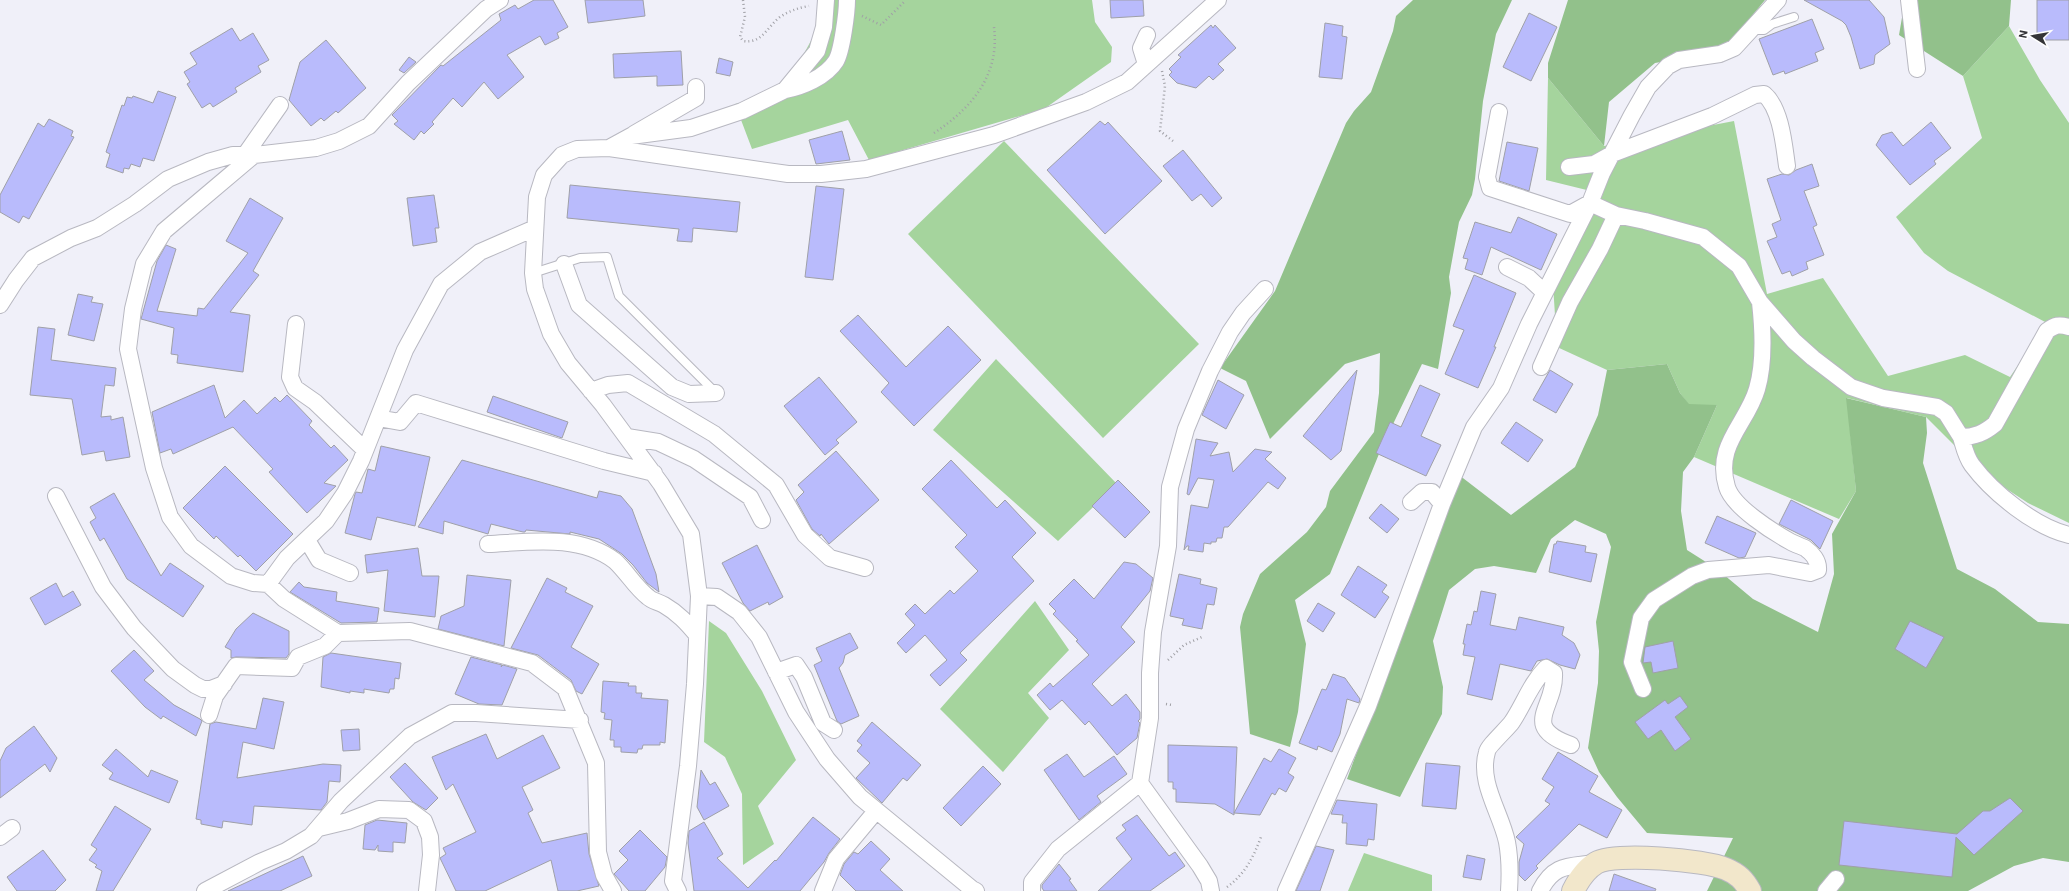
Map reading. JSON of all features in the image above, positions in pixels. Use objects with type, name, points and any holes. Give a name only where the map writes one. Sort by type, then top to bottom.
[{"type":"street","points":[[0,305],[16,280],[33,258],[71,238],[97,228],[135,204],[168,179],[208,162],[233,155],[250,155],[316,148],[339,141],[368,126],[408,83],[486,10],[500,0]]},
{"type":"street","points":[[672,888],[688,766],[697,635],[699,596],[691,534],[654,473],[568,363],[551,334],[535,289],[533,273],[537,197],[544,175],[562,155],[577,149],[610,148],[788,174],[821,174],[866,169],[994,135],[1086,102],[1127,82],[1218,0]]},
{"type":"street","points":[[1286,891],[1368,706],[1442,504],[1474,427],[1500,388],[1544,292],[1590,203],[1612,154],[1648,87],[1668,66],[1679,60],[1720,54],[1734,48],[1778,0]]},
{"type":"street","points":[[1909,0],[1917,69]]},
{"type":"street","points":[[631,136],[691,128],[742,111],[785,90],[798,88],[822,74],[836,62],[847,5]]},
{"type":"street","points":[[785,90],[817,51],[824,27],[825,8]]},
{"type":"street","points":[[1147,35],[1141,48],[1151,60]]},
{"type":"street","points":[[610,148],[696,98],[696,87]]},
{"type":"street","points":[[1569,167],[1594,164],[1612,154],[1712,116],[1755,95],[1764,94],[1772,100],[1783,137],[1787,166]]},
{"type":"street","points":[[280,106],[250,155],[164,231],[144,264],[133,309],[128,349],[154,468],[170,517],[191,546],[231,576],[253,583],[268,584],[284,599],[338,633],[410,631],[532,663],[565,688],[580,720],[596,763],[598,852],[604,875],[613,891]]},
{"type":"street","points":[[1498,112],[1486,177],[1490,188],[1570,214],[1590,203]]},
{"type":"street","points":[[1590,203],[1616,215],[1645,221],[1703,237],[1738,266],[1760,302],[1794,341],[1851,387],[1883,398],[1937,407],[1946,413],[1961,437],[1965,453],[1972,466],[2006,499],[2042,526],[2069,535]]},
{"type":"street","points":[[1541,367],[1570,302],[1600,249],[1616,215]]},
{"type":"street","points":[[268,584],[288,558],[326,521],[345,492],[365,450],[404,350],[441,284],[480,252],[535,228]]},
{"type":"street","points":[[564,264],[579,305],[672,387],[689,394],[716,393]]},
{"type":"street","points":[[1507,267],[1529,278],[1544,292]]},
{"type":"street","points":[[1032,891],[1032,882],[1058,849],[1140,783],[1150,718],[1150,673],[1153,632],[1168,546],[1170,487],[1186,429],[1210,371],[1230,332],[1242,313],[1265,289]]},
{"type":"street","points":[[1643,689],[1632,662],[1641,618],[1654,600],[1692,576],[1708,570],[1769,565],[1810,573],[1818,570],[1817,561],[1805,548],[1790,541],[1754,517],[1734,498],[1727,488],[1724,473],[1726,454],[1731,437],[1753,402],[1761,372],[1763,326],[1760,302]]},
{"type":"street","points":[[296,324],[290,377],[295,388],[315,402],[365,450]]},
{"type":"street","points":[[1961,437],[1971,437],[1986,432],[1995,424],[2047,331],[2054,325],[2061,324],[2069,327]]},
{"type":"street","points":[[591,391],[608,385],[628,383],[714,434],[776,485],[805,535],[830,558],[865,568]]},
{"type":"street","points":[[378,418],[400,422],[416,403],[604,460],[654,473]]},
{"type":"street","points":[[626,437],[658,442],[694,459],[750,497],[762,520]]},
{"type":"street","points":[[1411,502],[1422,492],[1432,492],[1442,504]]},
{"type":"street","points":[[56,496],[102,587],[134,628],[173,669],[195,685],[207,689],[224,684]]},
{"type":"street","points":[[306,540],[319,560],[350,573]]},
{"type":"street","points":[[488,544],[550,541],[584,546],[602,553],[616,562],[648,598],[663,604],[680,615],[697,635]]},
{"type":"street","points":[[699,596],[717,597],[739,612],[759,637],[796,712],[827,759],[860,797],[976,891]]},
{"type":"street","points":[[209,715],[215,696],[236,666],[292,668],[298,657],[325,646],[338,633]]},
{"type":"street","points":[[776,672],[796,665],[804,677],[823,723],[834,730]]},
{"type":"street","points":[[1509,891],[1507,843],[1501,821],[1488,786],[1484,766],[1487,750],[1512,722],[1539,675],[1546,668],[1554,673],[1555,685],[1546,704],[1543,723],[1546,732],[1557,740],[1571,745]]},
{"type":"street","points":[[205,891],[260,862],[286,852],[311,836],[341,801],[410,736],[452,713],[476,712],[580,720]]},
{"type":"street","points":[[1140,783],[1200,866],[1209,881],[1211,891]]},
{"type":"street","points":[[319,828],[348,821],[379,809],[409,810],[424,821],[430,837],[431,855],[427,891]]},
{"type":"street","points":[[823,891],[836,859],[876,811]]},
{"type":"street","points":[[1540,891],[1546,879],[1557,869],[1621,859],[1639,858],[1705,863],[1726,869],[1743,879],[1750,891]]},
{"type":"street","points":[[1573,891],[1582,876],[1596,863]]},
{"type":"lane","points":[[1750,30],[1764,30],[1772,24],[1794,17]]},
{"type":"lane","points":[[533,273],[580,258],[607,257],[619,296],[716,393]]},
{"type":"path","points":[[743,0],[745,17],[740,37],[743,41],[750,42],[760,39],[780,18],[796,8],[810,6],[825,8]]},
{"type":"path","points":[[847,5],[881,25],[904,2]]},
{"type":"path","points":[[930,135],[957,117],[990,73],[996,44],[994,27]]},
{"type":"path","points":[[1151,60],[1163,73],[1166,86],[1160,131],[1173,141]]},
{"type":"path","points":[[1150,673],[1166,662],[1184,645],[1202,637]]},
{"type":"path","points":[[1221,891],[1245,872],[1261,837]]},
{"type":"green space","points":[[822,0],[1092,0],[1095,22],[1112,47],[1111,62],[1044,109],[869,160],[848,120],[752,149],[735,104],[782,94],[813,37]]},
{"type":"green space","points":[[1413,0],[1512,0],[1496,34],[1483,101],[1472,195],[1459,222],[1449,277],[1451,293],[1438,369],[1422,364],[1381,449],[1330,574],[1295,600],[1306,644],[1298,712],[1290,747],[1250,734],[1240,627],[1243,614],[1260,574],[1307,532],[1326,507],[1330,491],[1374,432],[1379,393],[1380,353],[1345,364],[1270,439],[1246,381],[1220,368],[1275,291],[1346,123],[1354,111],[1371,92],[1393,31],[1396,16]]},
{"type":"green space","points":[[1568,0],[1765,0],[1723,51],[1655,63],[1609,102],[1604,146],[1548,78],[1548,63]]},
{"type":"green space","points":[[1905,0],[2011,0],[2009,26],[1963,76],[1899,35]]},
{"type":"green space","points":[[2009,26],[2040,80],[2069,123],[2069,523],[2028,503],[1999,484],[1973,464],[1926,417],[1847,398],[1856,491],[1839,519],[1694,457],[1717,405],[1689,405],[1680,393],[1667,364],[1607,370],[1557,347],[1553,284],[1603,194],[1546,180],[1548,78],[1604,146],[1734,121],[1767,294],[1823,278],[1888,376],[1965,355],[2010,377],[2047,323],[1948,271],[1924,253],[1896,217],[1982,138],[1963,76]]},
{"type":"green space","points":[[1004,141],[1199,344],[1103,438],[908,234]]},
{"type":"green space","points":[[996,359],[1117,484],[1058,541],[933,430]]},
{"type":"green space","points":[[1667,364],[1680,393],[1689,404],[1717,405],[1694,457],[1683,472],[1681,511],[1687,550],[1717,569],[1753,599],[1818,632],[1834,574],[1832,534],[1856,491],[1846,398],[1926,417],[1927,433],[1923,463],[1957,569],[1995,589],[2038,622],[2069,624],[2069,862],[2043,858],[2014,866],[1968,891],[1707,891],[1733,838],[1647,833],[1617,797],[1599,772],[1588,748],[1598,683],[1599,651],[1596,622],[1611,547],[1606,534],[1575,520],[1551,539],[1536,573],[1494,566],[1475,569],[1449,590],[1433,641],[1443,687],[1442,714],[1400,797],[1347,779],[1459,475],[1511,515],[1575,467],[1598,415],[1607,370]]},
{"type":"green space","points":[[1035,601],[1069,650],[1028,693],[1049,718],[1003,772],[940,709]]},
{"type":"green space","points":[[709,621],[726,633],[762,691],[796,760],[758,806],[774,844],[743,865],[742,794],[725,757],[704,742]]},
{"type":"green space","points":[[1364,853],[1432,875],[1432,891],[1348,891]]},
{"type":"building","points":[[534,0],[553,0],[568,27],[557,33],[559,38],[545,45],[540,36],[507,55],[524,77],[498,99],[484,82],[462,107],[453,98],[432,122],[434,124],[424,134],[421,131],[414,140],[394,124],[398,121],[392,115],[441,65],[443,66],[501,20],[499,14],[515,5],[518,9]]},
{"type":"building","points":[[585,0],[643,0],[645,16],[588,23]]},
{"type":"building","points":[[1110,0],[1143,0],[1144,16],[1111,18]]},
{"type":"building","points":[[1804,0],[1869,0],[1884,17],[1890,44],[1875,55],[1874,64],[1860,69],[1846,25],[1842,21]]},
{"type":"building","points":[[2037,0],[2069,0],[2069,40],[2037,40]]},
{"type":"building","points":[[1529,13],[1557,27],[1531,81],[1503,67]]},
{"type":"building","points":[[1812,19],[1824,49],[1815,53],[1818,61],[1785,74],[1784,71],[1773,75],[1759,39]]},
{"type":"building","points":[[1325,23],[1343,26],[1342,36],[1347,37],[1342,79],[1319,77]]},
{"type":"building","points":[[1211,25],[1213,28],[1215,25],[1236,48],[1218,64],[1224,70],[1213,80],[1209,76],[1196,88],[1177,83],[1169,75],[1172,72],[1169,69],[1181,57],[1178,55]]},
{"type":"building","points":[[232,28],[240,41],[253,33],[269,60],[258,66],[261,72],[235,88],[237,92],[213,107],[210,103],[202,108],[187,84],[190,82],[184,72],[197,64],[190,53]]},
{"type":"building","points":[[326,40],[366,88],[338,113],[336,111],[324,121],[321,118],[311,126],[289,100],[300,62]]},
{"type":"building","points":[[681,51],[683,85],[657,86],[657,76],[614,78],[613,54]]},
{"type":"building","points":[[409,57],[416,62],[404,73],[399,70]]},
{"type":"building","points":[[719,58],[733,62],[730,76],[716,73]]},
{"type":"building","points":[[158,91],[176,97],[154,161],[143,158],[140,167],[131,164],[129,169],[124,168],[123,173],[106,167],[110,154],[106,152],[122,105],[124,106],[127,97],[132,98],[133,96],[153,103]]},
{"type":"building","points":[[49,119],[73,131],[71,136],[74,137],[29,219],[23,216],[19,223],[0,212],[0,195],[38,123],[44,127]]},
{"type":"building","points":[[1100,121],[1105,125],[1108,122],[1162,181],[1105,234],[1047,170]]},
{"type":"building","points":[[1931,122],[1951,148],[1934,161],[1936,164],[1910,185],[1876,145],[1882,135],[1892,132],[1903,146]]},
{"type":"building","points":[[842,131],[850,160],[816,164],[809,140]]},
{"type":"building","points":[[1507,142],[1538,148],[1529,191],[1499,181]]},
{"type":"building","points":[[1183,150],[1222,198],[1212,207],[1201,194],[1192,201],[1163,166]]},
{"type":"building","points":[[1812,164],[1819,186],[1804,191],[1817,225],[1813,227],[1824,255],[1806,262],[1808,269],[1792,276],[1790,271],[1782,274],[1767,241],[1777,237],[1772,224],[1781,220],[1767,179],[1782,174],[1789,175],[1796,170]]},
{"type":"building","points":[[570,185],[740,202],[737,232],[693,228],[692,242],[677,241],[679,229],[567,218]]},
{"type":"building","points":[[816,186],[844,189],[833,280],[805,277]]},
{"type":"building","points":[[434,195],[439,228],[435,228],[437,242],[413,246],[407,198]]},
{"type":"building","points":[[250,198],[283,218],[253,271],[259,275],[230,312],[250,315],[243,372],[177,363],[178,355],[171,354],[174,328],[141,319],[157,261],[166,245],[176,249],[157,311],[197,316],[198,308],[204,309],[248,253],[226,241]]},
{"type":"building","points":[[1518,217],[1557,234],[1541,270],[1491,247],[1482,275],[1465,269],[1468,259],[1463,258],[1475,222],[1511,233]]},
{"type":"building","points":[[1474,275],[1516,293],[1494,347],[1496,347],[1478,388],[1445,374],[1464,330],[1453,326]]},
{"type":"building","points":[[78,294],[93,297],[91,302],[103,304],[94,341],[68,335]]},
{"type":"building","points":[[858,315],[906,367],[948,326],[981,360],[914,426],[881,392],[889,383],[840,331]]},
{"type":"building","points":[[38,327],[55,329],[51,360],[116,368],[114,386],[105,385],[101,417],[111,416],[111,420],[123,417],[130,457],[106,461],[104,451],[82,455],[72,399],[30,395]]},
{"type":"building","points":[[1357,370],[1341,451],[1331,460],[1303,436]]},
{"type":"building","points":[[1550,370],[1573,384],[1556,413],[1533,400]]},
{"type":"building","points":[[819,377],[857,422],[836,440],[839,443],[825,455],[784,406]]},
{"type":"building","points":[[1218,380],[1244,395],[1226,429],[1202,415]]},
{"type":"building","points":[[214,385],[225,418],[244,400],[257,414],[275,397],[280,402],[287,395],[312,421],[309,425],[331,448],[334,445],[348,460],[324,483],[336,486],[307,513],[269,472],[273,469],[233,427],[173,454],[171,449],[160,453],[152,412]]},
{"type":"building","points":[[1420,385],[1440,394],[1421,436],[1441,445],[1426,476],[1376,453],[1390,422],[1401,427]]},
{"type":"building","points":[[493,396],[568,422],[562,438],[487,412]]},
{"type":"building","points":[[1516,422],[1543,440],[1528,462],[1501,443]]},
{"type":"building","points":[[1196,439],[1218,443],[1210,456],[1229,452],[1233,472],[1255,449],[1272,452],[1265,459],[1286,478],[1278,489],[1268,482],[1228,527],[1224,527],[1222,538],[1217,538],[1216,542],[1211,542],[1211,544],[1204,543],[1203,552],[1188,550],[1189,546],[1187,546],[1184,550],[1191,505],[1208,508],[1214,480],[1198,478],[1189,495],[1187,494]]},
{"type":"building","points":[[381,446],[430,457],[415,526],[377,517],[371,540],[345,533],[355,494],[356,492],[362,493],[368,469],[375,471]]},
{"type":"building","points":[[836,451],[879,500],[829,544],[821,534],[820,536],[812,529],[796,500],[804,492],[798,485]]},
{"type":"building","points":[[462,460],[597,498],[599,491],[621,496],[632,509],[656,574],[659,592],[647,583],[622,554],[599,539],[570,532],[570,534],[526,530],[523,532],[491,524],[488,534],[444,521],[443,534],[418,527]]},
{"type":"building","points":[[951,460],[997,508],[1005,500],[1036,533],[1012,557],[1034,581],[960,653],[967,660],[940,686],[930,675],[947,660],[925,635],[906,653],[897,643],[915,625],[905,614],[915,604],[925,614],[950,590],[954,594],[978,571],[955,547],[967,535],[922,489]]},
{"type":"building","points":[[225,466],[293,534],[256,571],[240,555],[238,557],[216,536],[214,539],[183,508]]},
{"type":"building","points":[[1118,480],[1150,512],[1125,538],[1092,506]]},
{"type":"building","points":[[114,493],[161,576],[170,563],[204,586],[183,617],[127,579],[104,538],[100,541],[90,522],[96,518],[90,507]]},
{"type":"building","points":[[1791,500],[1833,521],[1820,549],[1811,540],[1779,524]]},
{"type":"building","points":[[1381,504],[1399,519],[1387,533],[1369,518]]},
{"type":"building","points":[[1717,516],[1756,533],[1745,557],[1739,558],[1705,543]]},
{"type":"building","points":[[1557,541],[1586,546],[1585,552],[1597,554],[1591,582],[1549,572],[1554,544],[1556,544]]},
{"type":"building","points":[[757,545],[783,597],[769,605],[768,602],[750,611],[743,603],[722,563]]},
{"type":"building","points":[[418,548],[422,576],[439,576],[435,617],[384,611],[388,570],[367,573],[365,555]]},
{"type":"building","points":[[1124,562],[1136,564],[1153,578],[1150,591],[1121,627],[1135,642],[1092,684],[1112,706],[1126,694],[1140,712],[1140,719],[1138,721],[1140,723],[1137,738],[1117,755],[1089,721],[1085,725],[1062,700],[1050,710],[1037,695],[1050,683],[1053,687],[1089,655],[1076,641],[1078,640],[1053,614],[1056,611],[1049,604],[1074,579],[1094,599]]},
{"type":"building","points":[[1358,566],[1387,585],[1382,592],[1389,597],[1375,618],[1341,595]]},
{"type":"building","points":[[1179,574],[1201,579],[1200,584],[1217,588],[1214,605],[1207,604],[1202,629],[1182,625],[1184,619],[1170,616]]},
{"type":"building","points":[[467,575],[511,580],[504,646],[438,629],[441,616],[464,606]]},
{"type":"building","points":[[547,578],[567,588],[565,592],[593,606],[571,647],[599,664],[582,694],[576,691],[571,680],[538,655],[511,648]]},
{"type":"building","points":[[299,582],[304,587],[337,592],[336,601],[379,608],[377,622],[341,623],[290,592]]},
{"type":"building","points":[[56,583],[63,597],[73,591],[81,605],[45,625],[30,598]]},
{"type":"building","points":[[1481,591],[1496,594],[1490,625],[1516,630],[1519,617],[1564,627],[1562,635],[1574,643],[1580,655],[1575,669],[1560,665],[1547,659],[1537,661],[1531,671],[1500,664],[1492,700],[1467,694],[1475,657],[1463,655],[1465,644],[1463,644],[1467,624],[1471,625],[1474,611],[1477,612]]},
{"type":"building","points":[[1318,603],[1335,613],[1323,632],[1307,621]]},
{"type":"building","points":[[253,613],[289,631],[289,654],[286,658],[231,658],[231,650],[225,647],[236,629]]},
{"type":"building","points":[[1910,621],[1944,637],[1926,668],[1895,649]]},
{"type":"building","points":[[850,633],[858,648],[845,655],[843,663],[839,668],[859,716],[841,724],[837,721],[814,665],[822,661],[816,648]]},
{"type":"building","points":[[1673,641],[1678,668],[1653,673],[1651,662],[1643,663],[1645,647]]},
{"type":"building","points":[[134,650],[154,671],[144,680],[174,705],[202,721],[196,736],[163,716],[161,719],[145,707],[111,671]]},
{"type":"building","points":[[331,653],[401,663],[399,679],[395,678],[394,689],[390,689],[389,693],[364,689],[364,693],[350,691],[350,693],[321,687],[323,657]]},
{"type":"building","points":[[471,657],[502,665],[501,667],[503,665],[517,669],[502,705],[479,704],[455,694]]},
{"type":"building","points":[[1333,674],[1345,678],[1360,699],[1359,703],[1347,699],[1340,734],[1332,752],[1318,746],[1317,750],[1299,743],[1322,689],[1326,690]]},
{"type":"building","points":[[603,681],[629,683],[628,686],[636,686],[636,693],[642,693],[641,698],[668,700],[665,743],[660,742],[660,745],[643,745],[642,749],[638,749],[637,753],[621,752],[621,747],[614,747],[614,740],[610,740],[612,720],[604,719],[605,713],[601,712]]},
{"type":"building","points":[[1680,696],[1688,707],[1675,717],[1691,739],[1675,751],[1661,730],[1648,739],[1635,722],[1665,700],[1668,704]]},
{"type":"building","points":[[263,698],[284,702],[274,749],[243,742],[237,778],[323,764],[341,765],[340,782],[329,781],[327,802],[321,810],[254,806],[252,825],[223,821],[222,828],[201,824],[201,820],[196,819],[210,724],[216,722],[256,729]]},
{"type":"building","points":[[872,722],[921,765],[907,781],[903,778],[882,803],[856,778],[870,763],[857,751],[862,745],[857,741]]},
{"type":"building","points":[[34,726],[57,758],[50,772],[45,764],[0,798],[0,761],[6,748]]},
{"type":"building","points":[[359,729],[360,750],[343,751],[341,730]]},
{"type":"building","points":[[486,734],[497,759],[543,735],[560,768],[522,787],[533,810],[528,813],[542,843],[587,833],[589,854],[599,886],[577,891],[558,891],[551,860],[485,891],[456,891],[440,858],[446,854],[443,848],[476,832],[453,784],[446,790],[432,757]]},
{"type":"building","points":[[1168,745],[1237,747],[1234,815],[1215,804],[1176,802],[1176,789],[1173,789],[1173,782],[1168,782]]},
{"type":"building","points":[[116,749],[148,777],[151,770],[178,781],[169,803],[109,779],[113,773],[102,765]]},
{"type":"building","points":[[1279,749],[1296,758],[1288,773],[1294,777],[1286,792],[1279,788],[1275,795],[1272,793],[1260,815],[1234,813],[1264,758],[1271,762]]},
{"type":"building","points":[[1558,752],[1598,776],[1589,792],[1622,810],[1607,838],[1579,824],[1536,866],[1538,868],[1525,881],[1519,875],[1519,862],[1524,844],[1516,837],[1550,804],[1545,801],[1554,787],[1542,779]]},
{"type":"building","points":[[1067,754],[1084,777],[1114,756],[1127,774],[1097,796],[1101,802],[1079,820],[1044,770]]},
{"type":"building","points":[[405,763],[438,798],[426,810],[413,802],[390,777]]},
{"type":"building","points":[[1426,763],[1460,766],[1456,809],[1422,806]]},
{"type":"building","points":[[983,766],[1001,784],[961,826],[943,808]]},
{"type":"building","points":[[701,770],[710,785],[715,782],[729,806],[704,820],[697,807]]},
{"type":"building","points":[[2010,798],[2023,811],[1974,855],[1956,837],[1952,877],[1839,865],[1844,821],[1957,834],[1983,811],[1990,811]]},
{"type":"building","points":[[1337,800],[1377,804],[1374,840],[1368,839],[1367,846],[1346,844],[1347,823],[1342,823],[1343,815],[1331,814]]},
{"type":"building","points":[[115,806],[151,829],[113,891],[96,891],[102,871],[95,867],[97,865],[89,860],[97,849],[91,845]]},
{"type":"building","points":[[1137,815],[1169,856],[1175,852],[1185,866],[1150,891],[1098,891],[1132,859],[1116,838],[1126,830],[1122,825]]},
{"type":"building","points":[[813,817],[840,839],[824,862],[800,891],[694,891],[688,843],[689,831],[704,822],[723,854],[717,858],[748,888],[775,860],[776,861]]},
{"type":"building","points":[[377,820],[407,823],[405,843],[393,842],[393,852],[378,851],[378,845],[375,850],[363,849],[365,825]]},
{"type":"building","points":[[640,830],[667,857],[665,867],[645,891],[629,891],[614,874],[628,860],[619,851]]},
{"type":"building","points":[[871,841],[890,859],[880,870],[903,891],[856,891],[840,875],[844,864],[854,852],[858,854]]},
{"type":"building","points":[[1316,846],[1334,850],[1320,891],[1296,891]]},
{"type":"building","points":[[43,850],[66,880],[55,891],[17,891],[7,877]]},
{"type":"building","points":[[1467,855],[1485,859],[1481,880],[1463,877]]},
{"type":"building","points":[[303,856],[312,876],[280,891],[228,891]]},
{"type":"building","points":[[1059,864],[1071,879],[1069,880],[1077,891],[1044,891],[1042,888],[1042,885]]},
{"type":"building","points":[[1614,874],[1656,889],[1655,891],[1609,891]]}]
